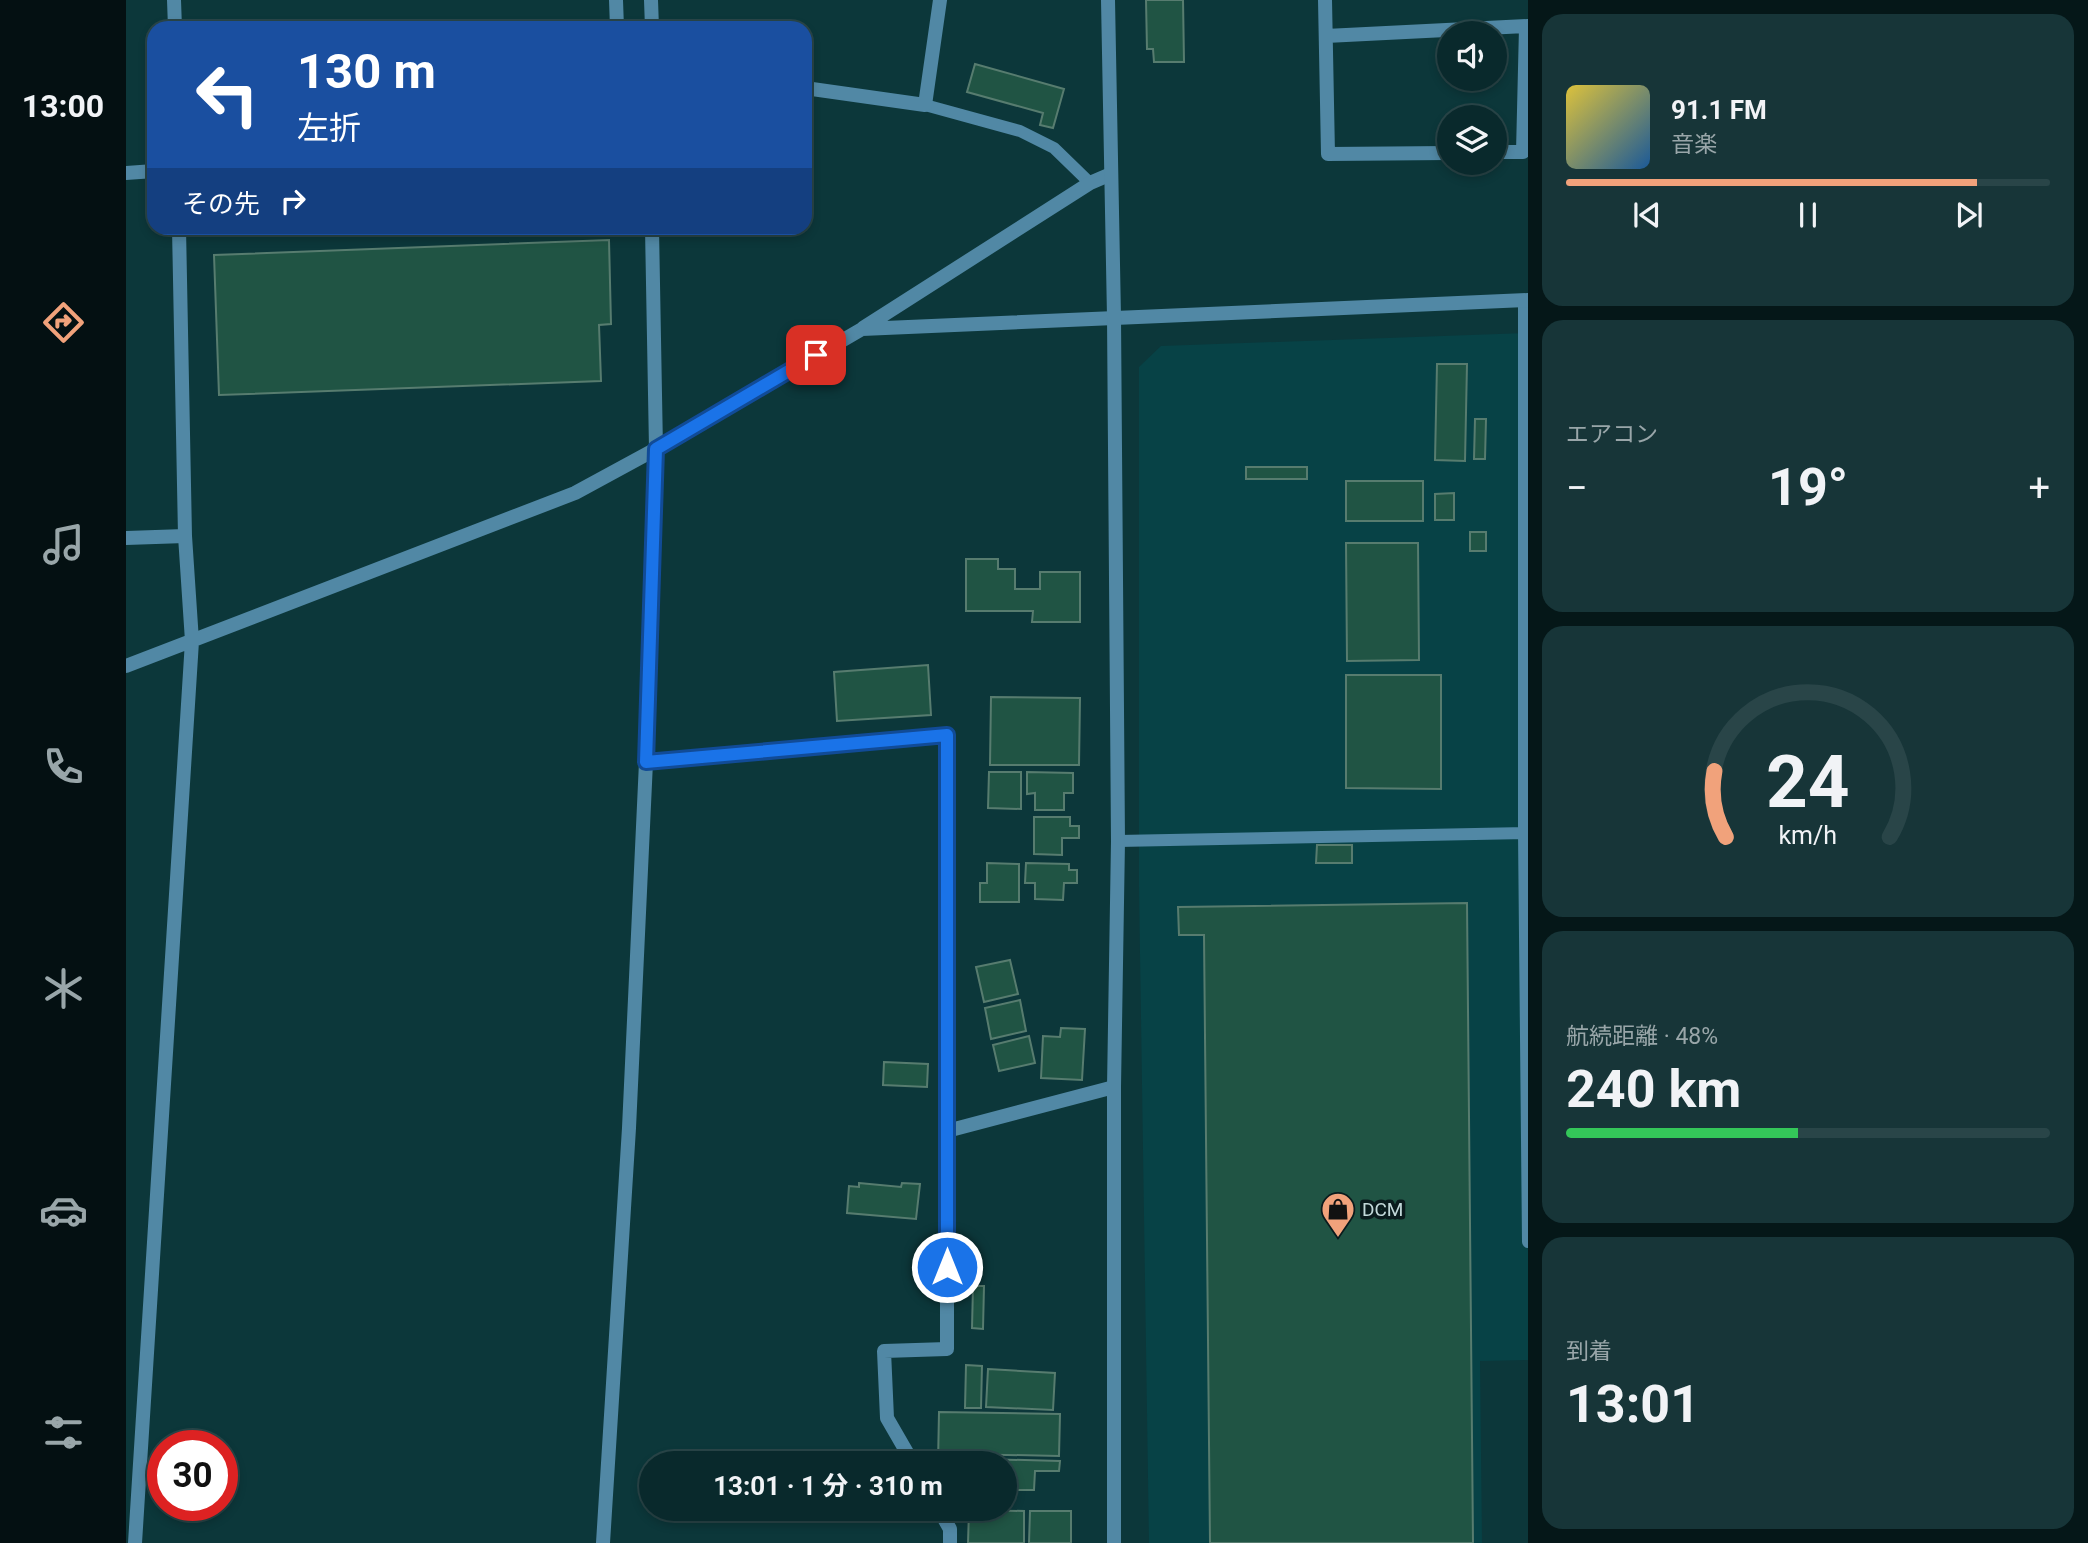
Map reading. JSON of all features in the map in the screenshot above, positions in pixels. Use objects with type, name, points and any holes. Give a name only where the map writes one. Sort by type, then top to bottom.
[{"type":"street","points":[[174,0],[175,21]]},
{"type":"street","points":[[616,0],[617,21]]},
{"type":"street","points":[[651,0],[652,21]]},
{"type":"street","points":[[812,89],[925,105],[940,0]]},
{"type":"street","points":[[1108,0],[1114,317],[1118,841],[1114,1087],[1114,1543]]},
{"type":"street","points":[[1325,0],[1328,154],[1437,153]]},
{"type":"street","points":[[1326,36],[1527,27],[1523,152],[1507,152]]},
{"type":"street","points":[[126,173],[147,172]]},
{"type":"street","points":[[126,666],[575,493],[862,329],[1090,183],[1111,174]]},
{"type":"street","points":[[135,1543],[192,641],[185,536],[180,235]]},
{"type":"street","points":[[603,1543],[629,1128],[646,762],[656,449],[652,235]]},
{"type":"street","points":[[862,329],[1526,300]]},
{"type":"street","points":[[126,538],[185,536]]},
{"type":"street","points":[[646,762],[947,735],[947,1349],[884,1351],[887,1418],[906,1451]]},
{"type":"street","points":[[947,1131],[1114,1087]]},
{"type":"street","points":[[946,1521],[950,1530],[950,1543]]},
{"type":"lane","points":[[925,105],[1020,131],[1054,148],[1090,183]]},
{"type":"lane","points":[[1526,300],[1528,1242]]},
{"type":"lane","points":[[1118,841],[1526,833]]},
{"type":"shaded area","points":[[1528,333],[1528,1360],[1480,1361],[1482,1543],[1149,1543],[1139,887],[1139,367],[1161,346]]},
{"type":"building","points":[[1146,0],[1183,0],[1184,62],[1154,62],[1153,49],[1147,49]]},
{"type":"building","points":[[975,64],[1064,89],[1053,128],[1040,125],[1043,113],[967,92]]},
{"type":"building","points":[[609,240],[611,324],[599,325],[601,381],[219,395],[214,255]]},
{"type":"building","points":[[1437,364],[1467,364],[1465,461],[1435,460]]},
{"type":"building","points":[[1475,419],[1486,419],[1485,459],[1474,459]]},
{"type":"building","points":[[1246,467],[1307,467],[1307,479],[1246,479]]},
{"type":"building","points":[[1346,481],[1423,481],[1423,521],[1346,521]]},
{"type":"building","points":[[1454,493],[1454,520],[1435,520],[1435,494]]},
{"type":"building","points":[[1470,532],[1486,532],[1486,551],[1470,551]]},
{"type":"building","points":[[1346,543],[1418,543],[1419,660],[1347,661]]},
{"type":"building","points":[[966,559],[998,559],[998,569],[1015,569],[1015,589],[1040,589],[1040,572],[1080,572],[1080,622],[1032,622],[1033,611],[966,611]]},
{"type":"building","points":[[928,665],[931,715],[837,721],[834,672]]},
{"type":"building","points":[[1346,675],[1441,675],[1441,789],[1346,788]]},
{"type":"building","points":[[991,697],[1080,698],[1079,765],[990,765]]},
{"type":"building","points":[[989,772],[1021,772],[1021,809],[988,808]]},
{"type":"building","points":[[1027,772],[1073,773],[1073,793],[1064,793],[1064,810],[1035,810],[1035,793],[1027,794]]},
{"type":"building","points":[[1034,817],[1070,817],[1070,826],[1079,826],[1079,838],[1062,838],[1062,855],[1034,854]]},
{"type":"building","points":[[1317,845],[1352,845],[1352,863],[1316,863]]},
{"type":"building","points":[[987,863],[1019,864],[1019,902],[980,902],[980,883],[987,883]]},
{"type":"building","points":[[1026,863],[1069,864],[1069,870],[1077,870],[1077,883],[1064,883],[1063,900],[1035,899],[1035,883],[1025,883]]},
{"type":"building","name":"DCM","points":[[1467,903],[1473,1543],[1210,1543],[1204,935],[1179,935],[1178,907]]},
{"type":"building","points":[[1010,960],[1018,994],[984,1002],[976,967]]},
{"type":"building","points":[[1020,1000],[1026,1031],[991,1039],[985,1008]]},
{"type":"building","points":[[1061,1028],[1085,1029],[1082,1080],[1041,1078],[1043,1036],[1060,1037]]},
{"type":"building","points":[[1029,1036],[1035,1063],[999,1071],[993,1045]]},
{"type":"building","points":[[884,1062],[928,1064],[927,1087],[883,1085]]},
{"type":"building","points":[[859,1183],[901,1187],[902,1183],[920,1184],[916,1219],[847,1213],[849,1186],[859,1187]]},
{"type":"building","points":[[973,1286],[984,1286],[983,1329],[972,1328]]},
{"type":"building","points":[[966,1365],[982,1366],[981,1408],[965,1408]]},
{"type":"building","points":[[988,1369],[1055,1373],[1053,1410],[986,1407]]},
{"type":"building","points":[[939,1412],[1060,1414],[1059,1456],[1017,1455],[1017,1451],[938,1451]]},
{"type":"building","points":[[1017,1460],[1060,1461],[1059,1471],[1035,1471],[1034,1490],[1017,1490]]},
{"type":"building","points":[[1017,1511],[1024,1511],[1024,1543],[968,1543],[969,1521],[1017,1521]]},
{"type":"building","points":[[1030,1511],[1071,1511],[1071,1543],[1029,1543]]},
{"type":"place","name":"DCM","points":[[1338,1239]]},
{"type":"route","points":[[816,355],[656,449],[646,762],[947,735],[947,1267]]}]
